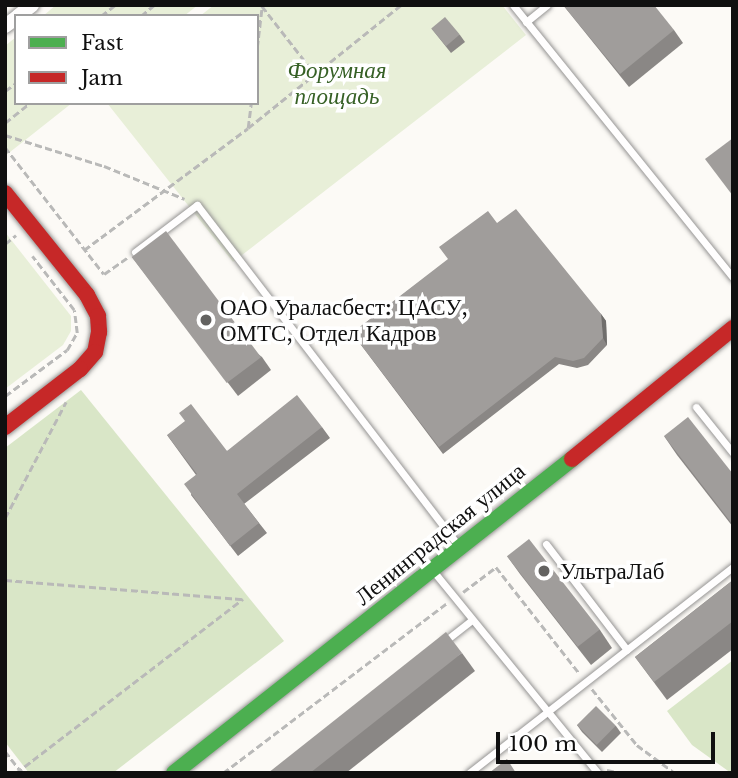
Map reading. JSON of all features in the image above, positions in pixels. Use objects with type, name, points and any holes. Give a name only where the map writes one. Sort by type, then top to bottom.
[{"type":"street","points":[[5,193],[87,295],[98,316],[95,352],[5,427]]},
{"type":"street","name":"Ленинградская улица","points":[[174,773],[434,572],[460,548],[733,328]]},
{"type":"lane","points":[[513,5],[733,278]]},
{"type":"lane","points":[[526,22],[547,5]]},
{"type":"lane","points":[[135,252],[197,205],[460,548]]},
{"type":"lane","points":[[696,407],[733,453]]},
{"type":"lane","points":[[546,544],[627,650]]},
{"type":"lane","points":[[469,773],[733,567]]},
{"type":"lane","points":[[434,572],[594,771]]},
{"type":"lane","points":[[440,645],[472,620]]},
{"type":"path","points":[[84,250],[248,128],[401,5]]},
{"type":"path","points":[[262,6],[315,74]]},
{"type":"path","points":[[259,31],[262,6]]},
{"type":"path","points":[[5,123],[28,105]]},
{"type":"path","points":[[248,128],[251,105]]},
{"type":"path","points":[[5,135],[104,166],[197,205]]},
{"type":"path","points":[[5,147],[104,274],[135,252]]},
{"type":"path","points":[[5,396],[67,350],[77,333],[74,310],[11,229]]},
{"type":"path","points":[[5,244],[16,235]]},
{"type":"path","points":[[5,518],[66,402]]},
{"type":"path","points":[[223,773],[496,568]]},
{"type":"path","points":[[5,580],[243,599],[19,772],[5,751]]},
{"type":"green space","points":[[56,5],[198,5],[187,14],[45,14]]},
{"type":"green space","name":"Форумная площадь","points":[[214,5],[502,5],[526,35],[233,262],[109,105],[259,105],[259,14],[203,14]]},
{"type":"green space","points":[[14,39],[14,105],[69,105],[5,156],[5,46]]},
{"type":"green space","points":[[5,232],[71,316],[71,331],[63,345],[5,389]]},
{"type":"green space","points":[[81,390],[284,641],[113,773],[29,773],[5,742],[5,448]]},
{"type":"green space","points":[[733,660],[731,773],[692,745],[667,711]]},
{"type":"building","points":[[563,5],[654,5],[674,30],[620,74]]},
{"type":"building","points":[[445,17],[460,35],[446,46],[431,29]]},
{"type":"building","points":[[733,138],[733,196],[705,159]]},
{"type":"building","points":[[516,209],[601,314],[603,338],[584,358],[573,361],[555,357],[439,447],[352,333],[448,259],[439,247],[488,211],[497,223]]},
{"type":"building","name":"ОАО Ураласбест: ЦАСУ, ОМТС, Отдел Кадров","points":[[166,231],[261,357],[227,383],[132,257]]},
{"type":"building","points":[[297,395],[322,427],[237,494],[259,523],[230,546],[184,484],[197,474],[167,435],[185,421],[179,413],[191,404],[227,451]]},
{"type":"building","points":[[688,417],[733,474],[733,525],[664,436]]},
{"type":"building","points":[[529,539],[600,630],[578,647],[507,556]]},
{"type":"building","points":[[733,580],[733,621],[654,682],[635,657]]},
{"type":"building","points":[[446,632],[462,653],[310,773],[268,773]]},
{"type":"building","points":[[596,706],[616,726],[597,745],[577,725]]},
{"type":"building","points":[[507,759],[516,773],[489,773]]},
{"type":"traffic: fast","points":[[174,773],[572,459]]},
{"type":"traffic: jam","points":[[5,193],[87,295],[98,316],[99,332],[95,352],[80,369],[5,427]]},
{"type":"traffic: jam","points":[[572,459],[733,328]]},
{"type":"place","name":"ОАО Ураласбест: ЦАСУ, ОМТС, Отдел Кадров","points":[[206,320]]},
{"type":"place","name":"УльтраЛаб","points":[[544,571]]}]
